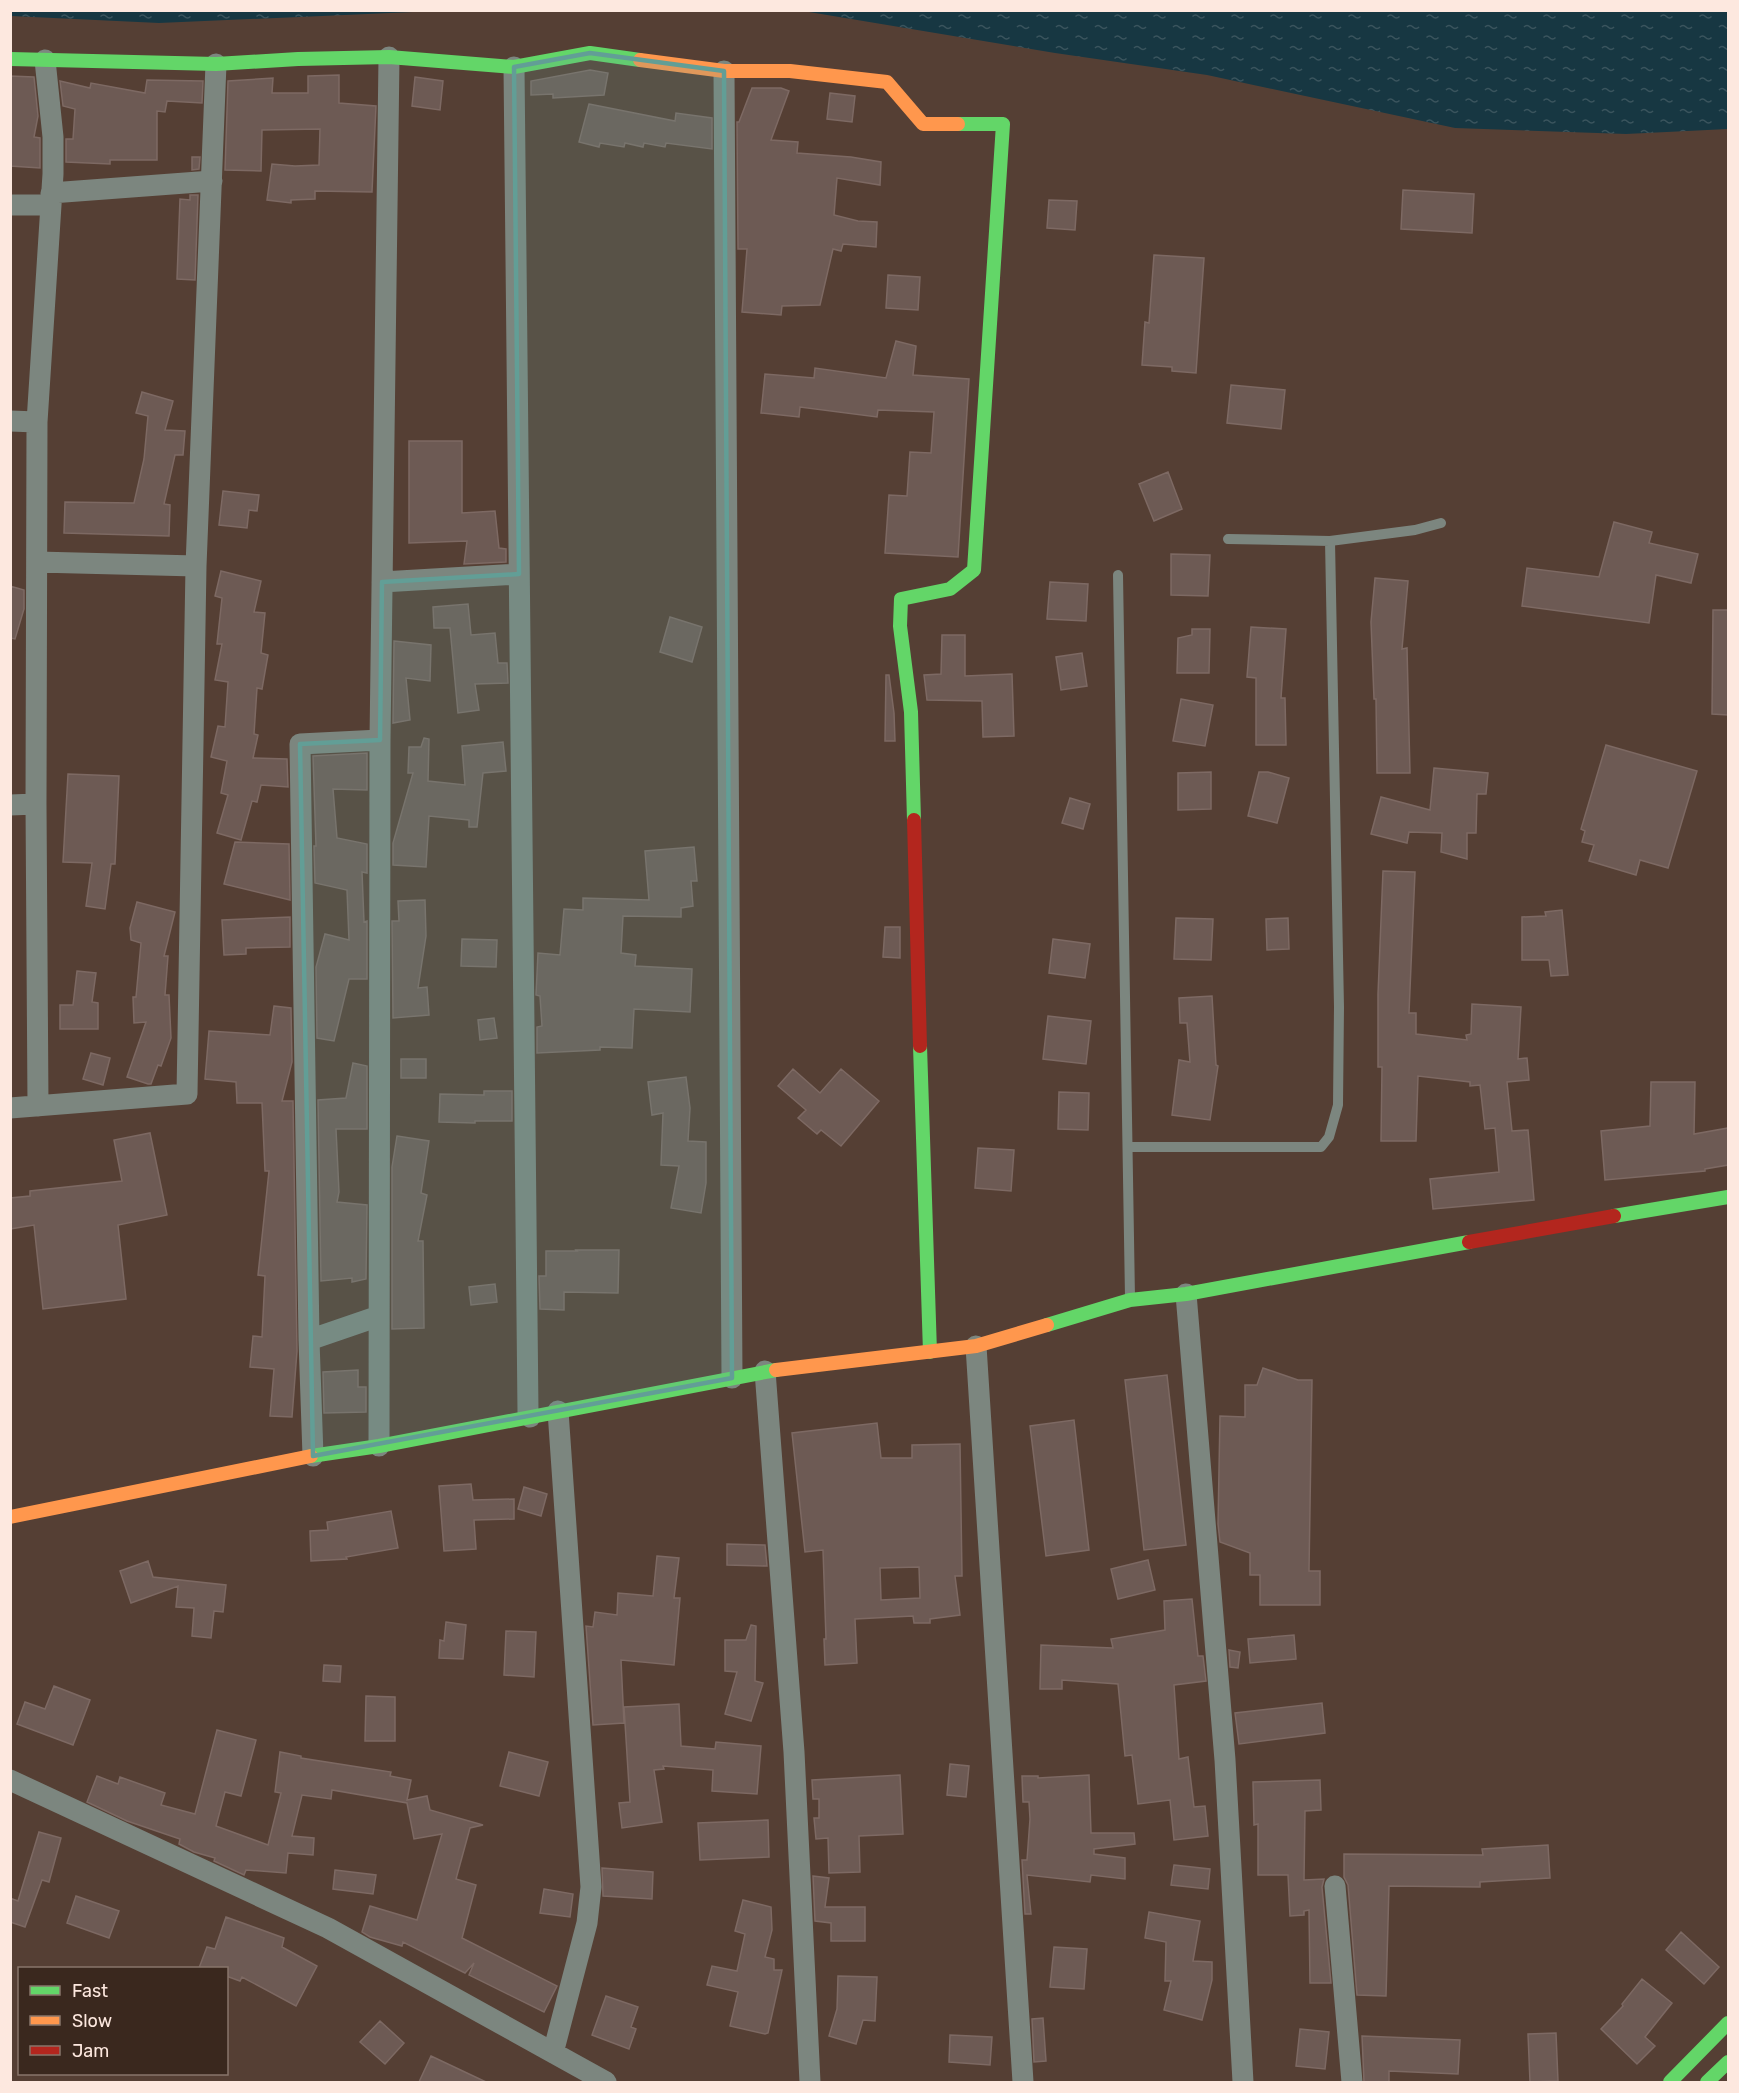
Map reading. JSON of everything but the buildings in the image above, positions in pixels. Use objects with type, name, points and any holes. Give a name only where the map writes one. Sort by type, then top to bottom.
[{"type":"street","points":[[10,59],[216,64],[389,57],[514,67],[590,53],[724,71],[790,71],[887,82],[923,124],[1003,124],[974,570],[950,589],[901,599],[900,626],[911,712],[930,1352]]},
{"type":"street","points":[[379,1446],[380,740],[389,57]]},
{"type":"street","points":[[38,1106],[37,422],[53,137],[45,60]]},
{"type":"street","points":[[10,1108],[188,1094],[196,566],[216,64]]},
{"type":"street","points":[[514,67],[527,1376],[530,1417]]},
{"type":"street","points":[[724,71],[732,1378]]},
{"type":"street","points":[[10,205],[212,181]]},
{"type":"street","points":[[10,421],[37,422]]},
{"type":"street","points":[[37,562],[196,566]]},
{"type":"street","points":[[382,582],[519,574]]},
{"type":"street","points":[[313,1456],[309,1340],[300,744],[380,740]]},
{"type":"street","points":[[10,805],[36,804]]},
{"type":"street","points":[[12,1521],[313,1456],[379,1446],[765,1371],[976,1346],[1130,1300],[1186,1294],[1728,1197]]},
{"type":"street","points":[[1186,1294],[1225,1760],[1243,2082]]},
{"type":"street","points":[[309,1340],[379,1316]]},
{"type":"street","points":[[976,1346],[1023,2082]]},
{"type":"street","points":[[765,1371],[794,1752],[810,2082]]},
{"type":"street","points":[[553,2053],[587,1923],[591,1887],[558,1411]]},
{"type":"street","points":[[10,1780],[328,1928],[606,2082]]},
{"type":"street","points":[[1335,1886],[1352,2082]]},
{"type":"street","points":[[1670,2082],[1728,2023]]},
{"type":"street","points":[[1707,2082],[1728,2062]]},
{"type":"lane","points":[[1228,539],[1330,541],[1415,530],[1441,523]]},
{"type":"lane","points":[[1128,1147],[1321,1147],[1329,1137],[1338,1105],[1339,1007],[1330,541]]},
{"type":"lane","points":[[1118,575],[1130,1300]]},
{"type":"highlighted area","points":[[590,53],[724,71],[732,1378],[313,1456],[300,744],[380,740],[382,582],[519,574],[514,67]]},
{"type":"water","points":[[10,11],[568,11],[413,12],[159,23],[11,16]]},
{"type":"water","points":[[803,11],[1728,11],[1728,129],[1626,134],[1455,128],[1207,75],[1055,53]]},
{"type":"traffic: fast","points":[[10,59],[216,64],[389,57],[514,67],[590,53],[640,60]]},
{"type":"traffic: fast","points":[[914,820],[911,712],[900,626],[901,599],[950,589],[974,570],[1003,124],[958,124]]},
{"type":"traffic: fast","points":[[920,1046],[930,1352]]},
{"type":"traffic: fast","points":[[1614,1216],[1728,1197]]},
{"type":"traffic: fast","points":[[1047,1325],[1130,1300],[1186,1294],[1469,1242]]},
{"type":"traffic: fast","points":[[311,1456],[379,1446],[776,1370]]},
{"type":"traffic: fast","points":[[1670,2082],[1728,2023]]},
{"type":"traffic: fast","points":[[1707,2082],[1728,2062]]},
{"type":"traffic: slow","points":[[640,60],[724,71],[790,71],[887,82],[923,124],[958,124]]},
{"type":"traffic: slow","points":[[776,1370],[976,1346],[1047,1325]]},
{"type":"traffic: slow","points":[[10,1517],[311,1456]]},
{"type":"traffic: jam","points":[[914,820],[920,1046]]},
{"type":"traffic: jam","points":[[1469,1242],[1614,1216]]}]
